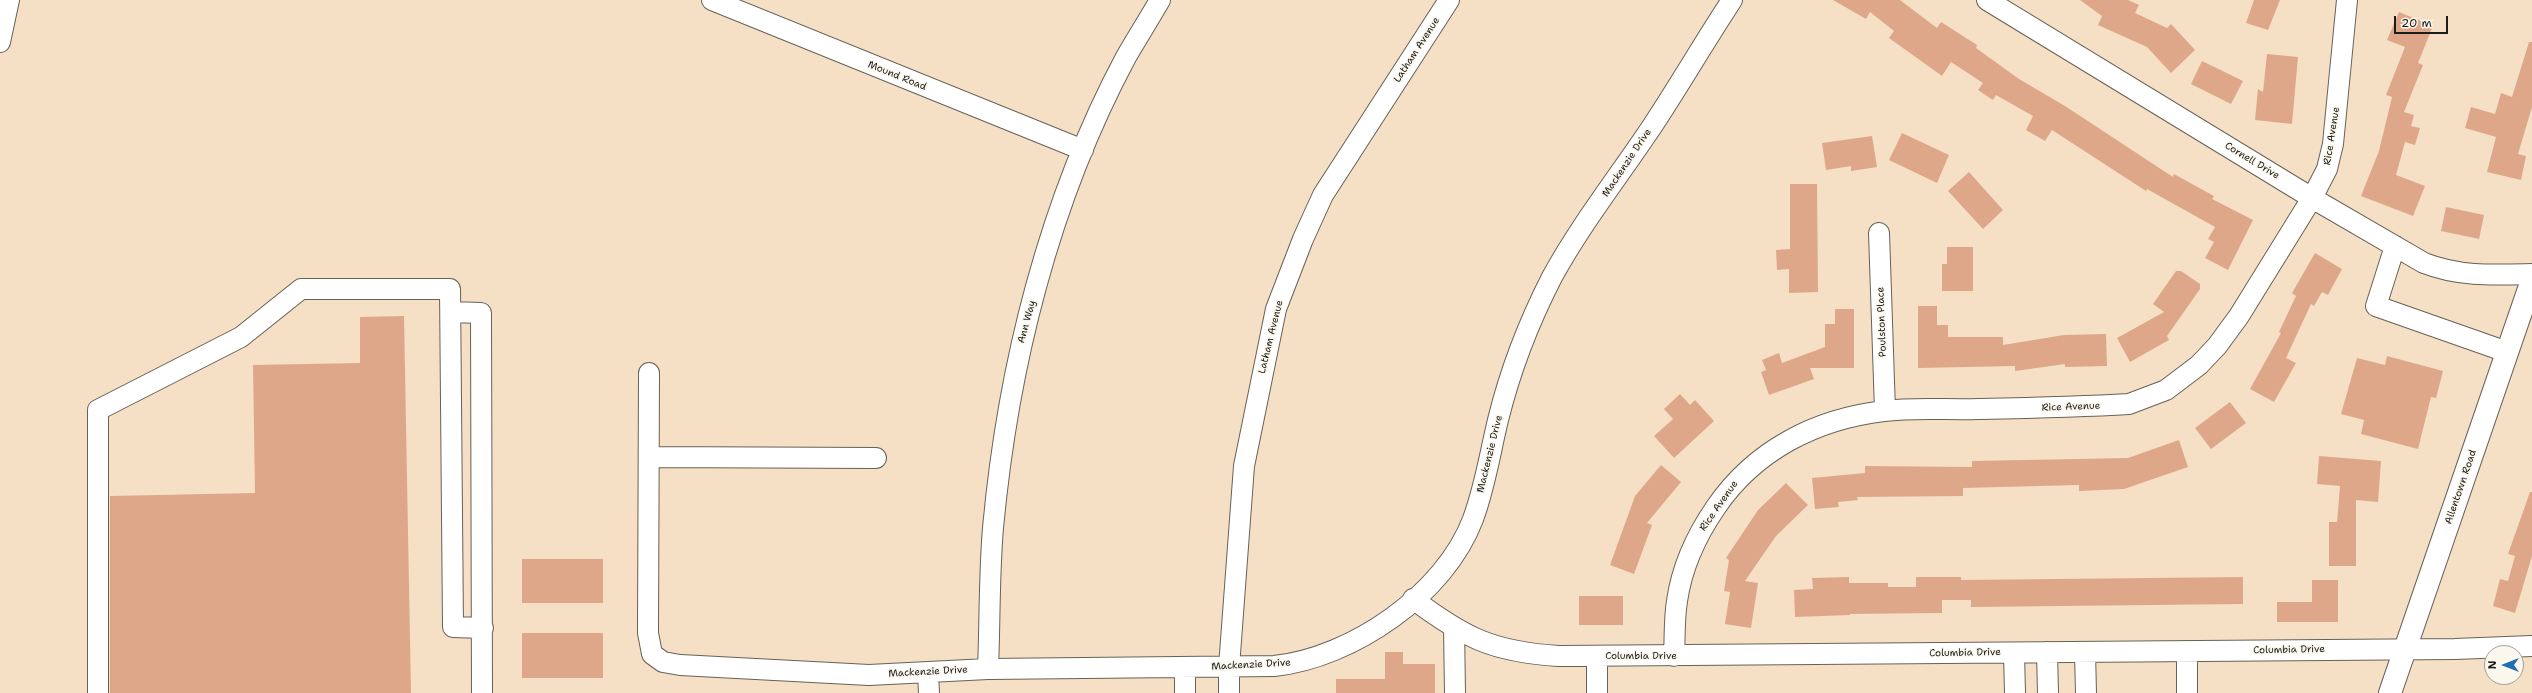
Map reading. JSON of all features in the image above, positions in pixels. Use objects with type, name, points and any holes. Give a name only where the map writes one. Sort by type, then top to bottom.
[{"type":"main road","name":"Allentown Road","points":[[2390,693],[2532,280]]},
{"type":"street","points":[[0,42],[9,0]]},
{"type":"street","name":"Mound Road","points":[[712,0],[1083,150]]},
{"type":"street","name":"Ann Way","points":[[988,669],[993,529],[1019,352],[1048,245],[1083,150],[1126,58],[1160,0]]},
{"type":"street","name":"Latham Avenue","points":[[1229,693],[1229,667],[1244,466],[1276,309],[1303,239],[1323,195],[1449,0]]},
{"type":"street","name":"Mackenzie Drive","points":[[649,457],[648,633],[652,654],[663,662],[680,665],[869,675],[988,669],[1185,669],[1229,667],[1291,664],[1328,653],[1374,630],[1413,599],[1438,576],[1458,549],[1473,520],[1486,477],[1499,418],[1515,367],[1529,329],[1552,278],[1572,243],[1653,125],[1732,0]]},
{"type":"street","name":"Rice Avenue","points":[[1674,656],[1677,602],[1682,574],[1699,534],[1728,489],[1755,463],[1796,436],[1830,422],[1885,411],[2129,404],[2166,390],[2199,365],[2217,346],[2239,316],[2312,198],[2327,169],[2333,144],[2347,0]]},
{"type":"street","name":"Cornell Drive","points":[[1997,3],[2312,198],[2395,246],[2443,270],[2465,275],[2532,274]]},
{"type":"street","name":"Poulston Place","points":[[1879,233],[1885,411]]},
{"type":"street","points":[[2395,246],[2376,306],[2507,352]]},
{"type":"street","points":[[98,693],[98,410],[241,337],[301,289],[450,289],[453,628],[483,628]]},
{"type":"street","points":[[451,312],[481,313],[482,693]]},
{"type":"street","points":[[649,373],[649,457],[876,458]]},
{"type":"street","name":"Columbia Drive","points":[[1413,599],[1454,627],[1477,640],[1521,654],[1674,656],[2406,649],[2532,646]]},
{"type":"street","points":[[1454,627],[1455,693]]},
{"type":"street","points":[[2187,651],[2188,693]]},
{"type":"street","points":[[2047,652],[2048,693]]},
{"type":"street","points":[[2085,652],[2086,693]]},
{"type":"street","points":[[2014,653],[2015,693]]},
{"type":"street","points":[[1597,656],[1597,693]]},
{"type":"street","points":[[1185,669],[1185,693]]},
{"type":"street","points":[[928,673],[929,693]]},
{"type":"building","points":[[1833,0],[1900,0],[1937,28],[1941,22],[1977,45],[1976,48],[2019,79],[2065,106],[2173,177],[2174,174],[2214,196],[2212,199],[2253,220],[2228,270],[2205,258],[2214,242],[2208,239],[2215,227],[2147,189],[2146,191],[2052,130],[2045,141],[2026,130],[2033,116],[1996,95],[1993,100],[1978,90],[1983,83],[1951,62],[1942,76],[1889,38],[1894,31],[1870,12],[1866,19]]},
{"type":"building","points":[[2080,0],[2128,0],[2139,5],[2135,13],[2167,28],[2171,24],[2195,50],[2171,73],[2147,47],[2098,25],[2102,16]]},
{"type":"building","points":[[2254,0],[2280,0],[2268,30],[2246,23]]},
{"type":"building","points":[[2399,12],[2433,26],[2418,63],[2423,65],[2404,112],[2414,115],[2411,126],[2420,128],[2415,145],[2405,142],[2396,175],[2425,186],[2413,216],[2361,196],[2379,151],[2392,97],[2386,95],[2405,47],[2387,40]]},
{"type":"building","points":[[2529,42],[2532,42],[2532,107],[2518,154],[2526,156],[2521,180],[2487,172],[2496,137],[2465,128],[2471,107],[2495,114],[2501,93],[2512,97]]},
{"type":"building","points":[[2267,54],[2298,57],[2292,124],[2255,120],[2258,89],[2263,92]]},
{"type":"building","points":[[2202,61],[2243,81],[2231,104],[2191,84]]},
{"type":"building","points":[[1902,133],[1949,155],[1937,183],[1889,160]]},
{"type":"building","points":[[1872,136],[1877,167],[1851,171],[1851,166],[1826,170],[1822,143]]},
{"type":"building","points":[[1969,172],[2003,210],[1983,229],[1948,191]]},
{"type":"building","points":[[1790,184],[1817,184],[1818,292],[1789,293],[1789,269],[1777,270],[1776,250],[1790,249]]},
{"type":"building","points":[[2446,207],[2484,215],[2479,239],[2441,231]]},
{"type":"building","points":[[1947,247],[1973,247],[1973,291],[1942,291],[1942,264],[1947,264]]},
{"type":"building","points":[[2315,253],[2342,269],[2328,295],[2322,292],[2314,306],[2311,304],[2286,358],[2296,363],[2274,402],[2250,389],[2281,333],[2279,332],[2296,296],[2292,293]]},
{"type":"building","points":[[2176,271],[2181,271],[2200,284],[2200,289],[2167,336],[2169,340],[2130,362],[2117,338],[2164,312],[2153,304]]},
{"type":"building","points":[[1918,306],[1937,306],[1937,325],[1948,325],[1948,337],[2003,337],[2003,345],[2064,335],[2106,334],[2107,366],[2065,367],[2065,364],[2015,371],[2015,366],[1918,368]]},
{"type":"building","points":[[1835,309],[1854,309],[1854,368],[1810,368],[1814,379],[1769,395],[1761,372],[1766,370],[1762,360],[1779,353],[1782,363],[1825,347],[1825,324],[1835,324]]},
{"type":"building","points":[[404,316],[411,693],[110,693],[110,496],[255,493],[253,365],[360,363],[360,317]]},
{"type":"building","points":[[2387,356],[2443,371],[2436,398],[2431,397],[2418,449],[2361,434],[2364,420],[2341,414],[2357,358],[2385,365]]},
{"type":"building","points":[[1680,394],[1690,405],[1695,400],[1714,421],[1674,458],[1654,436],[1673,419],[1664,409]]},
{"type":"building","points":[[2230,402],[2246,423],[2211,449],[2195,428]]},
{"type":"building","points":[[2179,440],[2188,467],[2124,489],[2079,491],[2079,485],[1963,488],[1963,496],[1857,497],[1858,500],[1838,502],[1839,507],[1815,509],[1812,478],[1865,473],[1865,466],[1972,467],[1972,461],[2128,458]]},
{"type":"building","points":[[2319,456],[2381,461],[2378,502],[2356,500],[2356,566],[2329,566],[2329,522],[2337,522],[2340,486],[2317,484]]},
{"type":"building","points":[[1661,465],[1681,482],[1647,523],[1652,525],[1634,574],[1610,565],[1635,496]]},
{"type":"building","points":[[1786,483],[1808,505],[1776,536],[1745,581],[1758,583],[1751,628],[1725,624],[1730,592],[1724,591],[1729,560],[1726,558],[1758,510]]},
{"type":"building","points":[[2530,492],[2532,492],[2532,556],[2515,613],[2493,606],[2500,579],[2508,581],[2515,556],[2508,554]]},
{"type":"building","points":[[522,559],[603,559],[603,603],[522,603]]},
{"type":"building","points":[[1849,577],[1849,583],[1888,583],[1888,587],[1916,587],[1916,577],[1961,577],[1961,580],[2243,577],[2243,604],[1971,607],[1971,600],[1942,600],[1942,613],[1850,614],[1795,617],[1794,590],[1813,589],[1812,578]]},
{"type":"building","points":[[2312,580],[2338,580],[2338,622],[2277,622],[2277,602],[2312,602]]},
{"type":"building","points":[[1579,596],[1623,596],[1623,625],[1579,625]]},
{"type":"building","points":[[522,633],[603,633],[603,678],[522,678]]},
{"type":"building","points":[[1385,652],[1403,652],[1403,664],[1435,664],[1435,693],[1336,693],[1336,679],[1385,679]]}]
